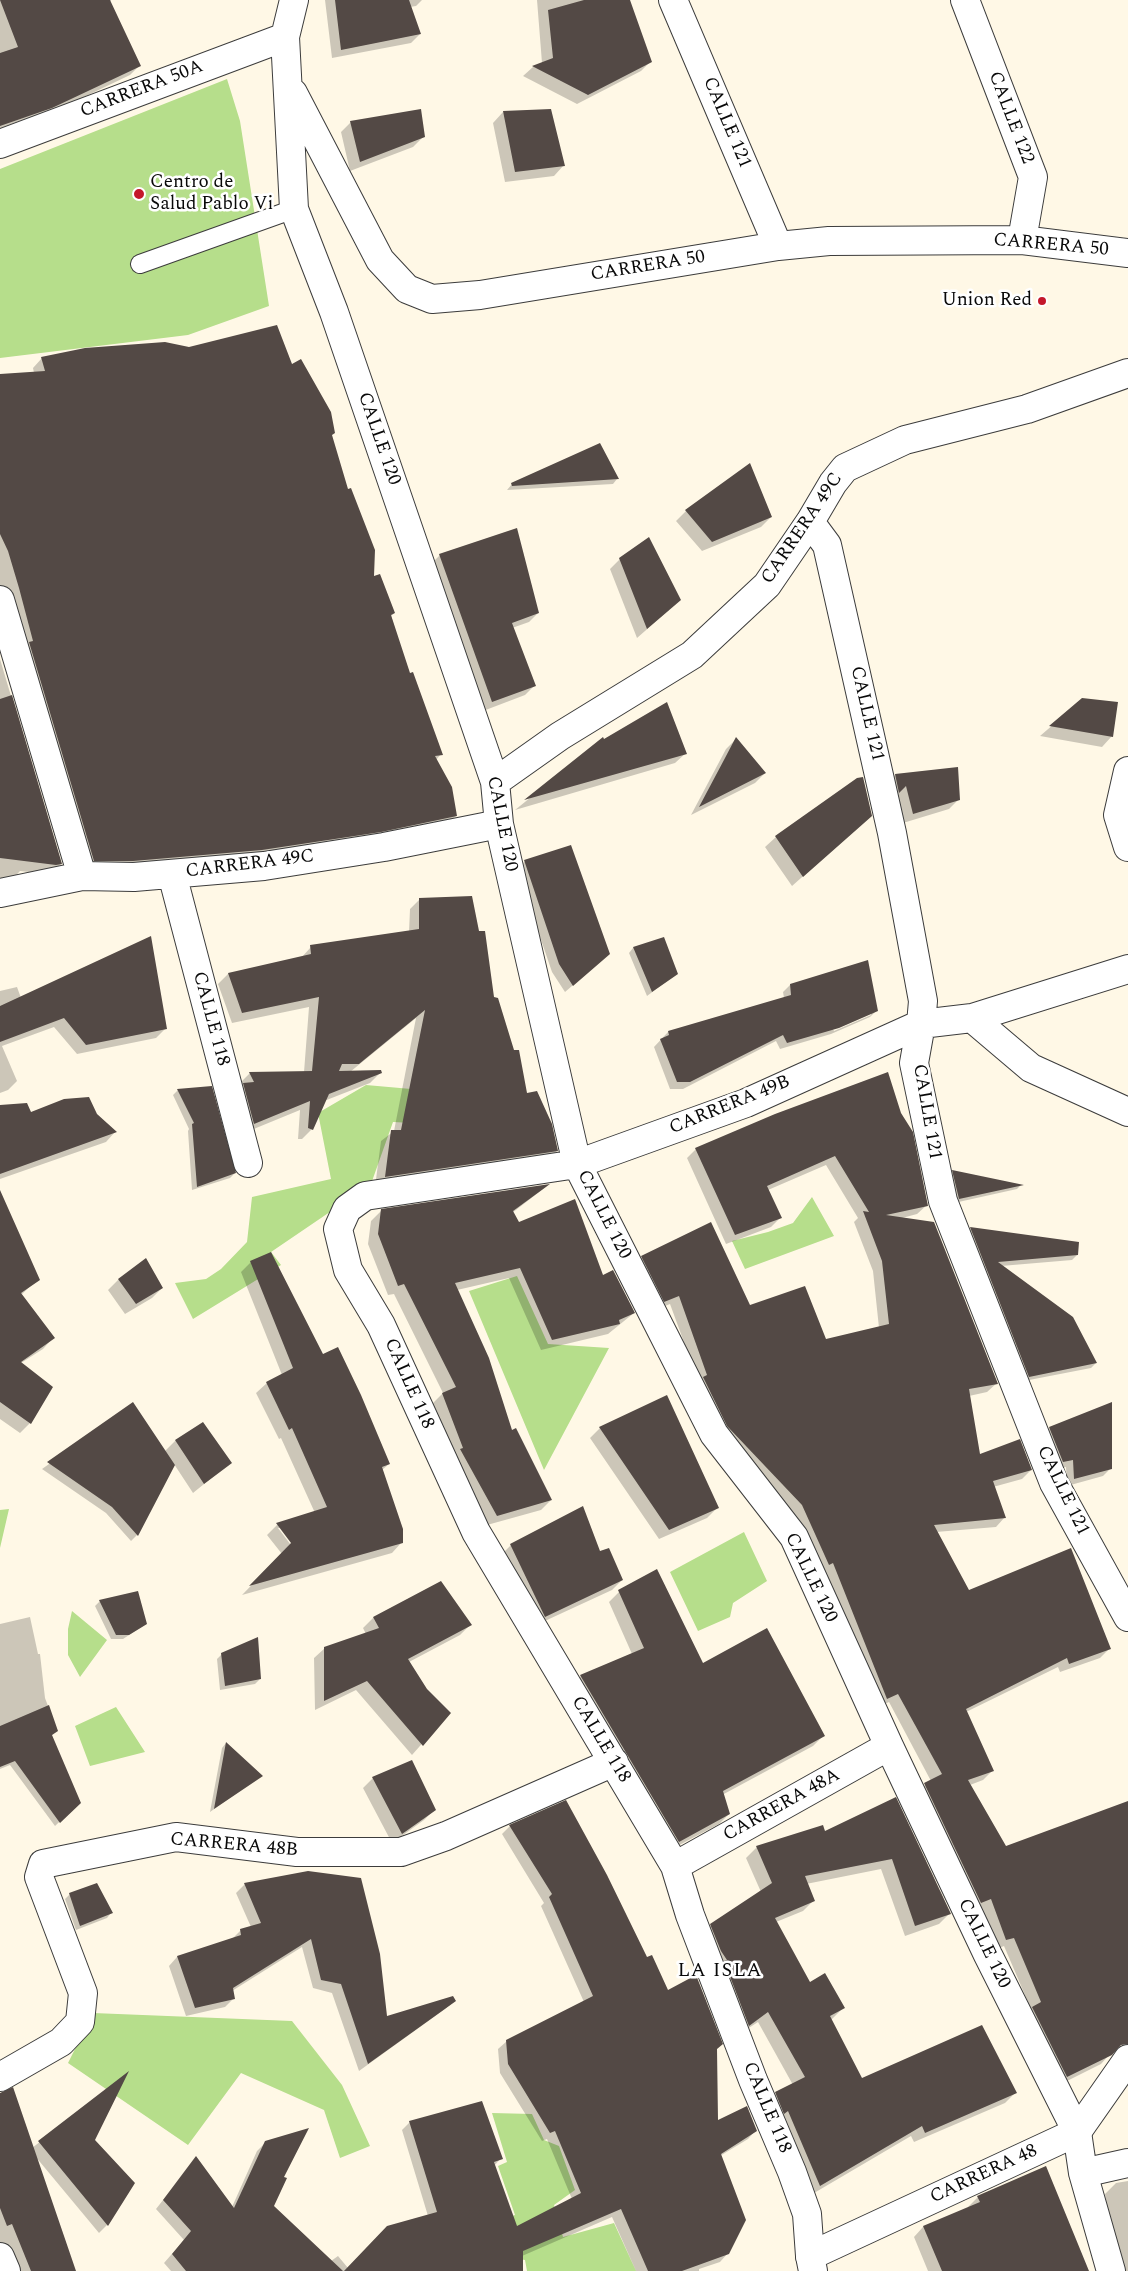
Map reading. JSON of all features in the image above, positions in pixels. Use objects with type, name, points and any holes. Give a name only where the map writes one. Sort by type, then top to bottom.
[{"type":"street","name":"CALLE 120","points":[[294,0],[285,37],[294,209],[334,312],[495,782],[499,824],[577,1164],[714,1434],[794,1537],[889,1746],[988,1955],[1077,2132],[1083,2172],[1111,2271]]},
{"type":"street","name":"CALLE 121","points":[[673,0],[778,246]]},
{"type":"street","name":"CALLE 122","points":[[965,0],[1033,177],[1022,240]]},
{"type":"street","name":"CARRERA 50A","points":[[0,144],[285,37]]},
{"type":"street","name":"CARRERA 50","points":[[288,85],[380,260],[407,289],[432,299],[480,295],[778,246],[829,241],[1022,240],[1128,253]]},
{"type":"street","name":"CARRERA 49C","points":[[495,782],[560,736],[692,655],[767,585],[810,522],[833,483],[845,468],[905,440],[1028,410],[1128,373]]},
{"type":"street","name":"CALLE 121","points":[[810,522],[827,545],[892,833],[923,1001],[914,1064],[943,1201],[1054,1483],[1128,1617]]},
{"type":"street","points":[[0,600],[82,876]]},
{"type":"street","points":[[1128,771],[1118,815],[1128,848]]},
{"type":"street","name":"CARRERA 49C","points":[[0,893],[82,876],[134,877],[264,866],[384,847],[499,824]]},
{"type":"street","name":"CALLE 118","points":[[172,874],[248,1163]]},
{"type":"street","name":"CARRERA 49B","points":[[338,1229],[347,1209],[365,1196],[577,1164],[746,1102],[921,1024],[972,1018],[1128,969]]},
{"type":"street","points":[[972,1018],[1031,1068],[1128,1112]]},
{"type":"street","name":"CALLE 118","points":[[338,1229],[348,1270],[381,1325],[476,1532],[675,1866],[690,1915],[807,2214],[811,2264]]},
{"type":"street","name":"CARRERA 48A","points":[[675,1866],[889,1746]]},
{"type":"street","name":"CARRERA 48B","points":[[0,2077],[61,2042],[80,2022],[83,1993],[39,1877],[43,1864],[176,1837],[297,1852],[402,1852],[446,1836],[614,1762]]},
{"type":"street","points":[[1077,2132],[1128,2059]]},
{"type":"street","name":"CARRERA 48","points":[[811,2264],[1077,2132]]},
{"type":"street","points":[[1083,2172],[1128,2163]]},
{"type":"street","points":[[0,2257],[6,2271]]},
{"type":"lane","points":[[140,264],[294,209]]},
{"type":"green space","points":[[227,79],[240,121],[269,306],[188,335],[0,358],[0,169]]},
{"type":"green space","points":[[366,1085],[468,1094],[469,1126],[393,1122],[371,1184],[271,1252],[281,1265],[193,1319],[175,1283],[206,1279],[221,1269],[247,1242],[252,1197],[331,1179],[318,1113]]},
{"type":"green space","points":[[812,1197],[834,1236],[745,1269],[732,1241],[768,1232],[793,1223]]},
{"type":"green space","points":[[517,1276],[548,1344],[609,1348],[544,1470],[469,1291]]},
{"type":"green space","points":[[9,1509],[0,1548],[0,1510]]},
{"type":"green space","points":[[744,1532],[767,1581],[733,1603],[730,1617],[698,1631],[670,1572]]},
{"type":"green space","points":[[72,1611],[107,1640],[80,1677],[68,1655],[68,1629]]},
{"type":"green space","points":[[116,1707],[145,1752],[90,1766],[75,1726]]},
{"type":"green space","points":[[93,2013],[292,2021],[342,2085],[370,2146],[340,2158],[324,2110],[241,2073],[188,2145],[68,2063]]},
{"type":"green space","points":[[492,2113],[532,2114],[544,2140],[559,2146],[575,2190],[554,2205],[563,2237],[614,2223],[636,2271],[527,2271],[525,2260],[505,2257],[493,2223],[515,2215],[498,2166],[507,2162]]},
{"type":"building","points":[[0,0],[110,0],[141,66],[52,108],[0,126],[0,53],[18,47]]},
{"type":"building","points":[[335,0],[409,0],[421,34],[341,50]]},
{"type":"building","points":[[584,0],[630,0],[652,62],[588,95],[532,66],[553,58],[548,10]]},
{"type":"building","points":[[421,109],[425,137],[360,162],[350,121]]},
{"type":"building","points":[[551,109],[565,166],[515,172],[503,111]]},
{"type":"building","points":[[277,325],[292,364],[301,359],[331,412],[335,433],[332,435],[348,489],[351,488],[375,550],[374,576],[380,574],[395,613],[391,615],[410,673],[413,672],[443,755],[435,756],[452,787],[457,816],[381,832],[262,850],[133,861],[94,861],[29,642],[33,641],[19,588],[8,551],[0,534],[0,374],[45,371],[41,357],[85,348],[165,342],[189,347]]},
{"type":"building","points":[[600,443],[619,479],[512,486],[511,483]]},
{"type":"building","points":[[750,463],[772,517],[712,542],[685,510]]},
{"type":"building","points":[[517,528],[539,613],[512,623],[536,686],[492,702],[439,554]]},
{"type":"building","points":[[649,537],[681,600],[647,629],[619,558]]},
{"type":"building","points":[[12,695],[62,864],[56,865],[0,858],[0,699]]},
{"type":"building","points":[[1082,698],[1118,702],[1113,737],[1049,726]]},
{"type":"building","points":[[667,702],[687,754],[524,800],[603,737],[604,739]]},
{"type":"building","points":[[736,737],[766,773],[699,807],[725,758]]},
{"type":"building","points":[[958,767],[960,800],[913,814],[906,786],[899,793],[895,774]]},
{"type":"building","points":[[863,777],[872,816],[803,877],[775,836],[857,778]]},
{"type":"building","points":[[571,845],[610,954],[573,986],[559,964],[524,860]]},
{"type":"building","points":[[472,896],[479,931],[485,931],[494,997],[498,998],[514,1050],[519,1050],[527,1093],[537,1091],[552,1124],[558,1151],[385,1177],[391,1130],[401,1130],[425,1010],[359,1064],[342,1064],[339,1071],[381,1070],[382,1073],[329,1094],[313,1130],[308,1128],[310,1101],[254,1124],[243,1083],[254,1082],[249,1072],[312,1071],[319,997],[242,1013],[228,973],[311,954],[310,945],[419,929],[419,898]]},
{"type":"building","points":[[151,936],[167,1029],[86,1045],[64,1018],[0,1042],[0,1006]]},
{"type":"building","points":[[664,937],[678,974],[652,992],[633,947]]},
{"type":"building","points":[[868,960],[878,1011],[839,1028],[787,1043],[783,1035],[690,1082],[677,1082],[660,1039],[669,1035],[668,1031],[791,995],[790,984]]},
{"type":"building","points":[[888,1072],[901,1113],[913,1132],[928,1206],[886,1215],[934,1222],[998,1384],[969,1389],[980,1454],[1020,1439],[1032,1470],[993,1481],[1006,1518],[934,1525],[969,1590],[1071,1548],[1111,1649],[1069,1664],[1067,1658],[966,1709],[994,1771],[968,1780],[1006,1846],[1128,1801],[1128,2044],[1121,2045],[1112,2055],[1067,2077],[1032,2007],[1041,2002],[1014,1938],[1006,1940],[991,1899],[981,1903],[924,1783],[942,1774],[898,1694],[887,1699],[833,1563],[829,1565],[802,1505],[727,1426],[703,1377],[707,1375],[679,1296],[664,1302],[641,1256],[711,1222],[750,1305],[805,1286],[826,1339],[889,1324],[882,1261],[863,1211],[869,1212],[835,1156],[767,1186],[782,1218],[735,1235],[695,1148],[775,1114]]},
{"type":"building","points":[[212,1086],[236,1173],[197,1187],[192,1124],[194,1123],[177,1089]]},
{"type":"building","points":[[89,1097],[97,1114],[117,1132],[0,1174],[0,1105],[27,1103],[31,1112],[64,1099]]},
{"type":"building","points":[[952,1170],[1024,1185],[959,1199]]},
{"type":"building","points":[[550,1184],[513,1211],[519,1222],[575,1199],[603,1275],[613,1270],[635,1313],[619,1320],[620,1324],[552,1340],[520,1268],[455,1283],[489,1358],[512,1430],[516,1428],[552,1500],[497,1516],[460,1449],[463,1448],[442,1393],[456,1387],[404,1284],[398,1286],[378,1234],[381,1209]]},
{"type":"building","points":[[0,1190],[40,1280],[21,1293],[55,1338],[21,1362],[53,1387],[31,1424],[0,1402]]},
{"type":"building","points":[[970,1227],[1079,1242],[1078,1255],[998,1262],[1073,1317],[1097,1363],[1029,1377]]},
{"type":"building","points":[[271,1252],[323,1354],[338,1347],[361,1395],[390,1464],[382,1467],[403,1529],[403,1543],[249,1586],[291,1543],[276,1523],[327,1507],[292,1428],[289,1430],[266,1382],[293,1368],[250,1261]]},
{"type":"building","points":[[146,1258],[163,1288],[136,1304],[118,1279]]},
{"type":"building","points":[[667,1395],[719,1508],[669,1530],[599,1427]]},
{"type":"building","points":[[133,1402],[175,1465],[138,1536],[112,1507],[47,1462]]},
{"type":"building","points":[[1112,1402],[1112,1469],[1074,1479],[1073,1460],[1063,1462],[1049,1427]]},
{"type":"building","points":[[203,1422],[232,1463],[204,1484],[175,1440]]},
{"type":"building","points":[[583,1506],[600,1551],[609,1548],[623,1580],[545,1617],[510,1544]]},
{"type":"building","points":[[657,1569],[703,1663],[767,1628],[825,1736],[723,1791],[730,1814],[679,1842],[580,1675],[644,1648],[618,1590]]},
{"type":"building","points":[[441,1581],[472,1625],[408,1659],[427,1689],[451,1713],[423,1746],[367,1681],[324,1701],[324,1647],[379,1628],[373,1617]]},
{"type":"building","points":[[138,1591],[147,1624],[129,1635],[116,1635],[99,1600]]},
{"type":"building","points":[[258,1637],[261,1679],[225,1686],[221,1653]]},
{"type":"building","points":[[49,1705],[58,1731],[52,1735],[81,1803],[60,1823],[15,1761],[0,1767],[0,1726]]},
{"type":"building","points":[[226,1742],[263,1776],[214,1809]]},
{"type":"building","points":[[412,1760],[436,1810],[402,1834],[372,1777]]},
{"type":"building","points":[[896,1797],[951,1914],[915,1926],[892,1859],[805,1876],[815,1901],[775,1918],[810,1982],[825,1973],[845,2008],[830,2016],[862,2078],[982,2025],[1017,2093],[925,2133],[922,2126],[820,2186],[788,2111],[784,2114],[775,2092],[805,2077],[768,2012],[749,2026],[724,1961],[727,1960],[721,1951],[710,1924],[772,1883],[756,1846],[823,1825],[825,1831]]},
{"type":"building","points":[[566,1800],[607,1875],[647,1957],[652,1955],[668,1990],[696,1975],[723,2044],[717,2049],[718,2120],[747,2106],[757,2131],[721,2154],[746,2220],[729,2254],[682,2271],[648,2271],[621,2209],[523,2251],[523,2271],[344,2271],[387,2226],[437,2212],[409,2121],[482,2101],[503,2159],[494,2162],[517,2226],[581,2193],[555,2131],[550,2133],[508,2064],[506,2040],[593,1996],[549,1897],[552,1894],[509,1825]]},
{"type":"building","points":[[308,1871],[361,1878],[380,1954],[387,2016],[453,1996],[456,2001],[368,2064],[341,1984],[321,1980],[311,1939],[233,1988],[235,1999],[195,2008],[177,1956],[241,1935],[240,1929],[261,1923],[244,1883]]},
{"type":"building","points":[[97,1883],[113,1913],[80,1926],[69,1893]]},
{"type":"building","points":[[129,2071],[95,2140],[135,2183],[108,2226],[38,2141]]},
{"type":"building","points":[[13,2087],[76,2271],[31,2271],[12,2224],[7,2226],[0,2208],[0,2093]]},
{"type":"building","points":[[309,2128],[284,2177],[287,2178],[274,2206],[343,2271],[186,2271],[172,2254],[191,2231],[163,2200],[196,2156],[234,2208],[265,2141]]},
{"type":"building","points":[[1046,2166],[1089,2271],[942,2271],[923,2226],[980,2202],[977,2196]]},
{"type":"place","name":"Centro de Salud Pablo Vi","points":[[139,194]]},
{"type":"place","name":"Union Red","points":[[1042,301]]},
{"type":"district","name":"LA ISLA","points":[[720,1972]]}]
